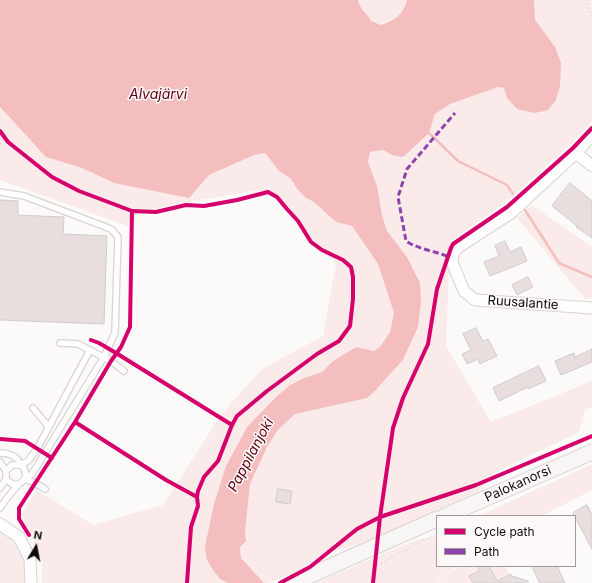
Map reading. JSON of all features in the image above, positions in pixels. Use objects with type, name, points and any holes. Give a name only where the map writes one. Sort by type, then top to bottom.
[{"type":"main road","name":"Palokanorsi","points":[[447,515],[592,452]]},
{"type":"main road","points":[[294,583],[436,519]]},
{"type":"street","name":"Ruusalantie","points":[[592,135],[576,153],[511,213],[457,248],[453,255],[452,262],[464,291],[475,300],[592,308]]},
{"type":"street","points":[[576,153],[592,166]]},
{"type":"street","points":[[0,524],[19,537],[30,559],[31,583]]},
{"type":"lane","points":[[0,192],[24,196],[46,204],[111,229],[118,237],[115,333],[104,357],[32,474],[19,484],[0,508]]},
{"type":"lane","points":[[60,344],[78,344],[104,357],[124,371]]},
{"type":"lane","points":[[6,471],[12,465],[20,465],[28,461],[37,449],[90,350]]},
{"type":"lane","points":[[33,408],[48,426]]},
{"type":"lane","points":[[0,453],[9,453],[18,460],[20,465],[26,471],[25,479]]},
{"type":"lane","points":[[0,462],[6,471],[6,479],[0,488]]},
{"type":"lane","points":[[6,479],[12,484],[19,484]]},
{"type":"lane","points":[[25,479],[46,489]]},
{"type":"path","points":[[586,0],[592,19]]},
{"type":"path","points":[[374,567],[436,534]]},
{"type":"path","points":[[374,561],[374,572]]},
{"type":"shaded area","points":[[358,0],[412,0],[398,16],[381,25],[371,21]]},
{"type":"shaded area","points":[[534,0],[592,0],[592,121],[569,146],[506,202],[450,242],[446,346],[491,422],[592,381],[592,407],[585,410],[579,432],[496,472],[477,494],[403,528],[347,548],[324,553],[300,570],[269,583],[264,583],[241,558],[240,547],[246,541],[245,532],[250,484],[267,447],[278,430],[295,414],[376,390],[403,360],[418,327],[407,257],[387,231],[382,215],[377,186],[368,162],[370,152],[383,150],[392,155],[429,133],[435,114],[450,104],[498,87],[504,88],[555,48],[535,20]]},
{"type":"shaded area","points":[[0,107],[14,123],[189,197],[209,175],[254,155],[265,153],[279,171],[290,178],[298,190],[306,198],[314,201],[336,222],[352,226],[378,264],[394,313],[390,332],[380,347],[374,352],[356,347],[333,361],[322,372],[304,378],[290,385],[247,427],[226,466],[220,579],[228,583],[42,583],[42,560],[21,515],[37,490],[93,525],[163,505],[221,415],[262,369],[323,336],[336,264],[331,258],[321,253],[309,243],[296,223],[275,199],[259,190],[170,205],[136,215],[128,226],[0,180]]},
{"type":"shaded area","points":[[532,205],[592,247],[592,297],[586,300],[517,218]]},
{"type":"shaded area","points":[[592,464],[592,490],[543,515],[481,515]]},
{"type":"shaded area","points":[[0,531],[14,542],[21,553],[25,565],[27,583],[0,583]]},
{"type":"shaded area","points":[[436,536],[436,567],[457,567],[438,580],[437,583],[315,583],[416,540]]},
{"type":"shaded area","points":[[459,567],[479,567],[479,571],[470,576],[473,583],[438,583],[439,580]]},
{"type":"shaded area","points":[[490,567],[508,567],[506,568],[509,575],[497,581]]},
{"type":"water","name":"Alvajärvi","points":[[0,0],[358,0],[371,21],[381,25],[398,16],[404,9],[407,0],[534,0],[535,20],[555,47],[561,63],[560,86],[556,100],[548,110],[535,113],[517,109],[507,98],[504,88],[498,87],[450,104],[435,114],[429,133],[403,157],[392,155],[383,150],[370,152],[368,162],[377,186],[382,215],[387,231],[407,257],[420,283],[421,303],[418,327],[403,360],[367,398],[295,414],[278,430],[267,447],[250,484],[245,532],[246,541],[240,547],[241,558],[264,583],[228,583],[220,579],[207,560],[205,548],[207,537],[214,504],[226,466],[247,427],[290,385],[304,378],[322,372],[333,361],[356,347],[374,351],[380,347],[390,332],[394,313],[378,264],[352,226],[336,222],[314,202],[306,198],[298,190],[290,178],[279,171],[265,153],[254,155],[209,175],[189,198],[114,183],[82,168],[46,157],[0,107]]},
{"type":"building","points":[[570,183],[592,201],[592,238],[576,227],[577,226],[552,206]]},
{"type":"building","points":[[0,200],[18,201],[18,215],[64,217],[63,234],[107,236],[104,324],[0,320]]},
{"type":"building","points":[[505,241],[510,252],[521,247],[527,261],[490,276],[484,262],[499,256],[495,246]]},
{"type":"building","points":[[528,277],[533,287],[517,295],[512,285]]},
{"type":"building","points":[[476,328],[483,341],[488,339],[497,356],[480,364],[478,359],[467,364],[462,354],[471,350],[463,334]]},
{"type":"building","points":[[592,349],[592,362],[561,375],[555,361],[574,353],[575,357]]},
{"type":"building","points":[[539,366],[546,381],[528,389],[528,387],[499,401],[493,388]]},
{"type":"building","points":[[278,489],[292,491],[290,504],[276,502]]},
{"type":"building","points":[[587,505],[592,515],[592,549],[576,519],[576,515],[573,513]]},
{"type":"building","points":[[479,567],[490,567],[497,581],[511,574],[512,576],[528,581],[528,583],[473,583],[469,576],[479,571]]},
{"type":"building","points":[[532,567],[557,567],[565,583],[540,583]]},
{"type":"waterway","points":[[429,133],[458,161],[507,185],[513,194]]},
{"type":"waterway","points":[[525,210],[559,263],[592,277]]},
{"type":"marked path","points":[[447,256],[421,248],[406,241],[398,197],[407,169],[455,113]]},
{"type":"cycle path","points":[[373,583],[380,517],[393,428],[403,398],[428,344],[437,289],[451,248],[453,244],[507,207],[573,148],[592,128]]},
{"type":"cycle path","points":[[0,131],[8,142],[52,177],[79,191],[132,211]]},
{"type":"cycle path","points":[[29,535],[19,519],[19,508],[75,422],[111,361],[121,347],[130,327],[132,211],[156,212],[186,205],[204,206],[268,192],[277,197],[298,221],[311,242],[322,250],[343,260],[351,267],[353,277],[353,299],[350,326],[339,341],[317,354],[267,391],[237,416],[218,461],[204,477],[198,491],[198,506],[191,527],[187,583]]},
{"type":"cycle path","points":[[91,340],[116,353],[232,425]]},
{"type":"cycle path","points":[[75,422],[166,480],[197,497]]},
{"type":"cycle path","points":[[280,583],[310,567],[357,529],[380,517],[476,485],[592,436]]},
{"type":"cycle path","points":[[0,439],[25,441],[52,458]]},
{"type":"water label","name":"Pappilanjoki","points":[[251,455]]}]
